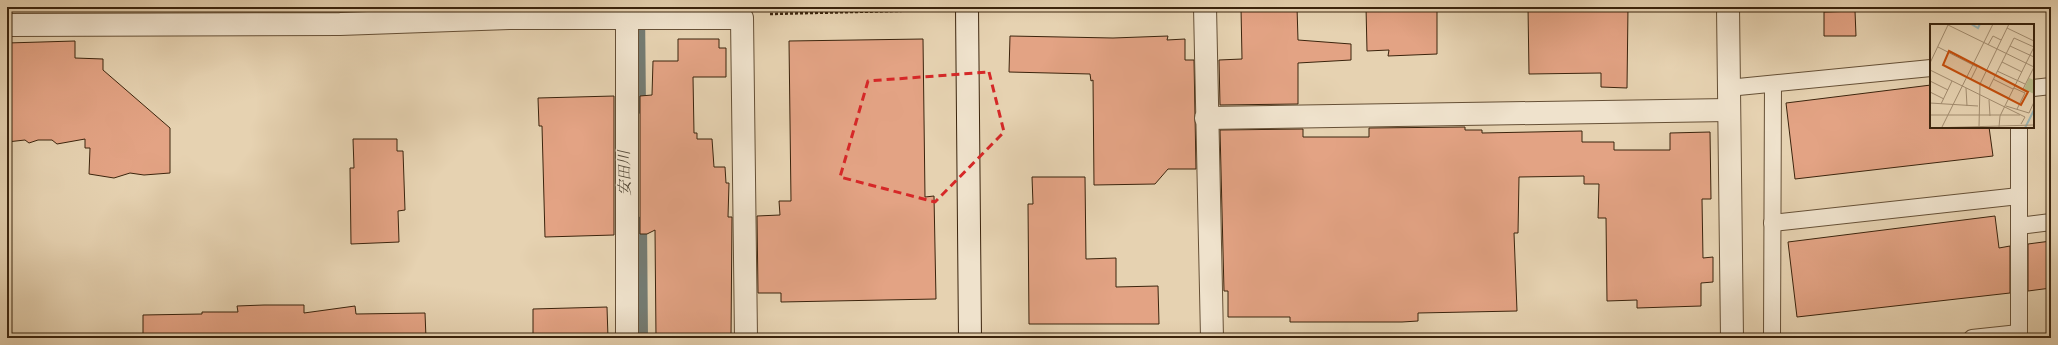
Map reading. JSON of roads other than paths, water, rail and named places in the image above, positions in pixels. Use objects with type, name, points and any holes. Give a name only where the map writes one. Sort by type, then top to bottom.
[{"type":"street","points":[[1205,7],[1206,118],[1212,338]]},
{"type":"street","points":[[1728,7],[1728,110],[1732,338]]},
{"type":"street","points":[[967,8],[970,338]]},
{"type":"street","points":[[7,25],[340,15],[509,12],[627,13],[650,19],[742,18],[746,338]]},
{"type":"street","points":[[627,13],[627,338]]},
{"type":"street","points":[[1206,118],[1728,110]]},
{"type":"lane","points":[[1728,88],[1930,68]]},
{"type":"lane","points":[[1772,338],[1773,84]]},
{"type":"lane","points":[[2034,88],[2051,86]]},
{"type":"lane","points":[[1972,338],[2019,335],[2019,128]]},
{"type":"lane","points":[[1772,224],[2019,196]]},
{"type":"lane","points":[[2019,226],[2051,222]]},
{"type":"waterway","name":"安田川","points":[[640,7],[641,109]]},
{"type":"waterway","name":"安田川","points":[[642,221],[643,338]]}]
